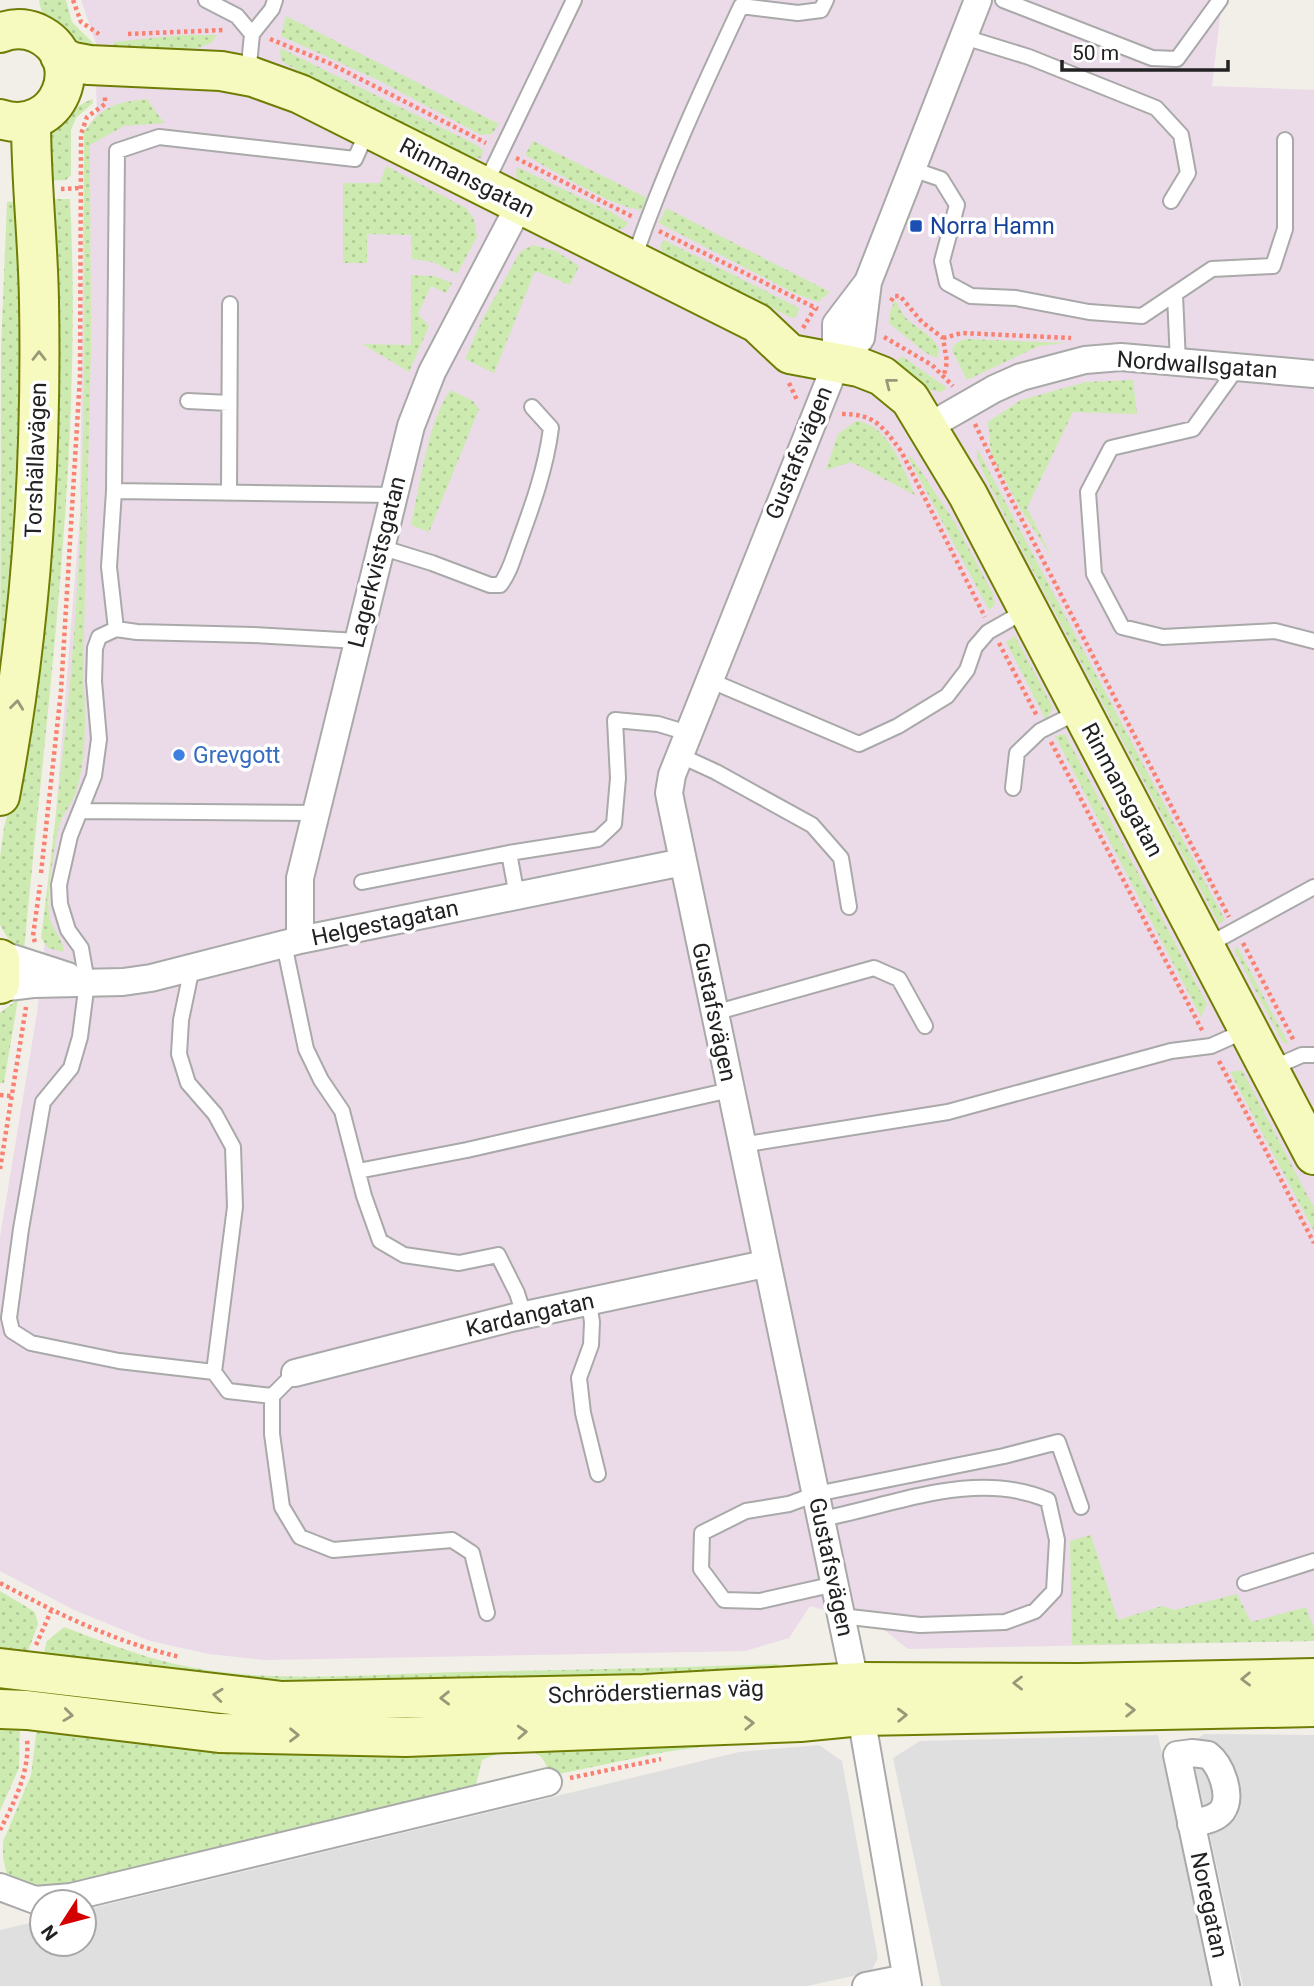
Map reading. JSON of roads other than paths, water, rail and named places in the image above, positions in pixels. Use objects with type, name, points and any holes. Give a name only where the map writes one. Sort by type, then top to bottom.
[{"type":"street","name":"Gustafsvägen","points":[[907,1982],[858,1699],[835,1584],[765,1264],[669,793],[672,775],[684,744],[836,364],[836,324],[868,282],[978,0]]},
{"type":"street","points":[[17,21],[50,41],[63,64],[64,83],[58,101],[28,116]]},
{"type":"street","name":"Rinmansgatan","points":[[60,56],[81,64],[221,71],[248,76],[300,94],[757,323],[790,354],[859,367],[882,376],[910,399],[968,495],[1081,710],[1220,939],[1248,1030],[1295,1060],[1314,1155]]},
{"type":"street","name":"Rinmansgatan","points":[[28,116],[80,95],[166,68]]},
{"type":"street","name":"Torshällavägen","points":[[0,796],[25,641],[38,471],[39,300],[28,116]]},
{"type":"street","name":"Lagerkvistsgatan","points":[[292,942],[300,878],[411,426],[432,372],[520,204]]},
{"type":"street","name":"Rinmansgatan","points":[[757,323],[806,323],[836,364],[869,402],[901,421],[926,428]]},
{"type":"street","name":"Nordwallsgatan","points":[[926,428],[964,405],[1021,377],[1093,360],[1121,357],[1314,374]]},
{"type":"street","name":"Helgestagatan","points":[[11,972],[87,982],[133,980],[292,942],[683,862]]},
{"type":"street","name":"Kardangatan","points":[[295,1373],[524,1315],[765,1264]]},
{"type":"street","name":"Schröderstiernas väg","points":[[0,1668],[282,1701],[644,1694],[1314,1707]]},
{"type":"street","name":"Schröderstiernas väg","points":[[13,1709],[219,1733],[406,1737],[800,1722],[858,1699],[1079,1683],[1314,1678]]},
{"type":"street","points":[[0,1887],[35,1899],[71,1897],[548,1782]]},
{"type":"street","name":"Noregatan","points":[[1191,1824],[1226,1986]]},
{"type":"street","points":[[866,1986],[907,1982]]},
{"type":"lane","points":[[206,0],[237,16],[252,34]]},
{"type":"lane","points":[[248,76],[252,34],[272,9],[275,0]]},
{"type":"lane","points":[[485,186],[574,0]]},
{"type":"lane","points":[[633,261],[708,75],[741,6],[798,13],[821,10],[826,0]]},
{"type":"lane","points":[[1003,0],[1044,7],[1152,58],[1177,59],[1220,0]]},
{"type":"lane","points":[[964,37],[1029,57],[1156,108],[1181,135],[1188,173],[1171,201]]},
{"type":"lane","points":[[116,629],[109,567],[114,491],[117,151],[159,137],[355,159],[369,129]]},
{"type":"lane","points":[[912,169],[941,179],[957,205],[942,261],[947,283],[971,296],[1016,298],[1088,312],[1142,316],[1212,269],[1273,266],[1285,229],[1285,140]]},
{"type":"lane","points":[[1175,295],[1178,362]]},
{"type":"lane","points":[[229,492],[230,304]]},
{"type":"lane","points":[[1237,368],[1193,429],[1111,448],[1088,492],[1094,574],[1122,627],[1163,636],[1275,631],[1314,641]]},
{"type":"lane","points":[[188,401],[229,403]]},
{"type":"lane","points":[[380,547],[490,585],[500,585],[506,578],[520,541],[547,457],[551,428],[532,407]]},
{"type":"lane","points":[[114,491],[393,495]]},
{"type":"lane","points":[[709,680],[859,744],[898,726],[947,696],[967,670],[975,647],[992,630],[1028,609]]},
{"type":"lane","points":[[214,1372],[120,1362],[31,1343],[12,1331],[9,1318],[43,1102],[71,1068],[80,1037],[87,982],[81,948],[68,930],[60,904],[59,885],[70,836],[94,776],[99,739],[94,681],[95,648],[99,637],[116,629],[358,641]]},
{"type":"lane","points":[[1013,788],[1017,753],[1045,729],[1081,710]]},
{"type":"lane","points":[[362,882],[509,853],[598,839],[614,824],[618,778],[615,720],[659,724],[716,772],[812,825],[841,858],[849,907]]},
{"type":"lane","points":[[81,811],[316,813]]},
{"type":"lane","points":[[509,853],[517,896]]},
{"type":"lane","points":[[1220,939],[1314,887]]},
{"type":"lane","points":[[292,942],[306,1049],[321,1080],[342,1111],[380,1241],[404,1255],[459,1263],[498,1255],[517,1293],[524,1315]]},
{"type":"lane","points":[[192,967],[181,1020],[179,1054],[188,1083],[215,1114],[233,1147],[235,1207],[214,1372],[228,1391],[272,1396]]},
{"type":"lane","points":[[714,1013],[874,968],[900,979],[925,1026]]},
{"type":"lane","points":[[741,1145],[948,1112],[1171,1051],[1211,1046],[1248,1030]]},
{"type":"lane","points":[[358,1171],[467,1150],[730,1090]]},
{"type":"lane","points":[[589,1302],[591,1345],[579,1378],[583,1413],[598,1474]]},
{"type":"lane","points":[[295,1373],[272,1396],[272,1434],[282,1507],[299,1536],[333,1550],[452,1540],[472,1553],[488,1613]]},
{"type":"lane","points":[[819,1506],[1058,1442],[1082,1507]]},
{"type":"lane","points":[[835,1584],[760,1601],[724,1600],[701,1569],[702,1533],[746,1511],[789,1504],[819,1506],[852,1513],[884,1503],[965,1488],[1027,1491],[1048,1500],[1057,1540],[1054,1591],[1035,1611],[1006,1622],[920,1625],[841,1616]]},
{"type":"lane","points":[[1245,1583],[1314,1560]]},
{"type":"place","name":"Norra Hamn","points":[[916,226]]},
{"type":"place","name":"Grevgott","points":[[179,755]]}]
